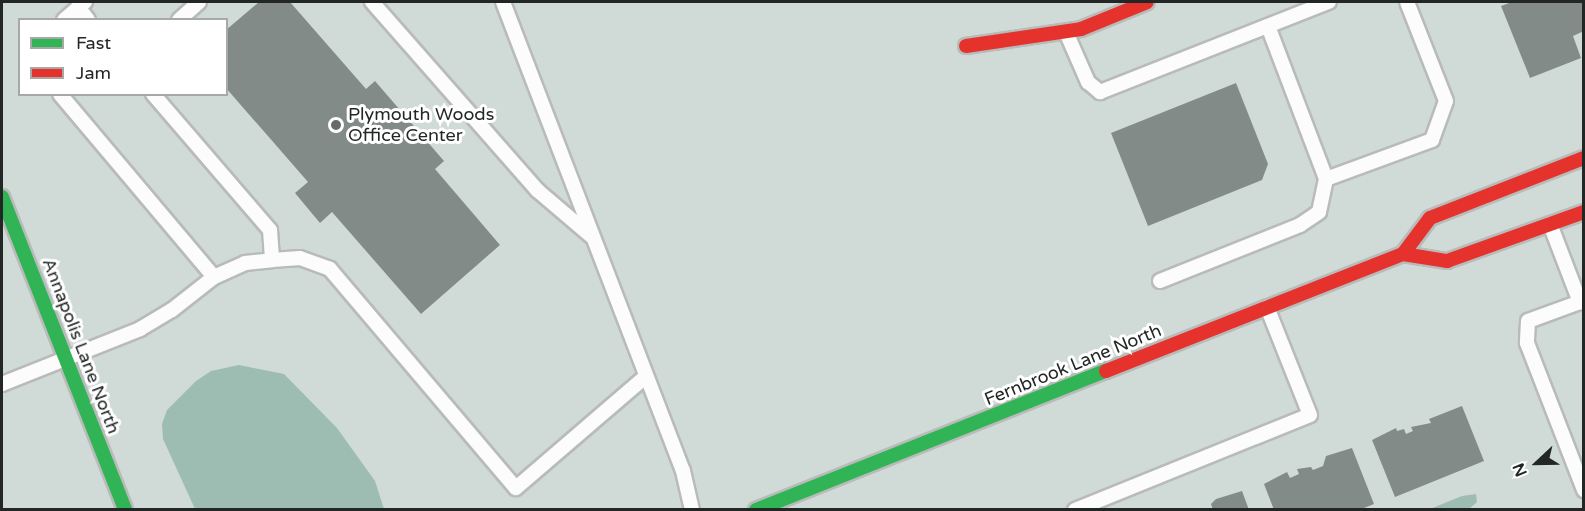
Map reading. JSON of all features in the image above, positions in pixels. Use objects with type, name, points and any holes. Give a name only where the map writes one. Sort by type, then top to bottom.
[{"type":"street","points":[[966,46],[1066,32],[1147,2]]},
{"type":"street","points":[[1584,158],[1430,218],[1403,254],[1447,261],[1584,212]]},
{"type":"street","name":"Annapolis Lane North","points":[[2,197],[67,357],[125,510]]},
{"type":"street","name":"Fernbrook Lane North","points":[[756,510],[1403,254]]},
{"type":"lane","points":[[181,18],[199,2]]},
{"type":"lane","points":[[372,2],[537,190],[592,237]]},
{"type":"lane","points":[[503,2],[683,471],[692,510]]},
{"type":"lane","points":[[1066,32],[1088,82],[1100,92],[1329,2]]},
{"type":"lane","points":[[1326,179],[1432,140],[1446,101],[1407,2]]},
{"type":"lane","points":[[66,18],[81,4],[87,18]]},
{"type":"lane","points":[[1160,281],[1300,225],[1319,212],[1326,179],[1268,26]]},
{"type":"lane","points":[[62,96],[214,277]]},
{"type":"lane","points":[[155,96],[270,230],[272,260]]},
{"type":"lane","points":[[1550,224],[1582,304],[1528,321],[1527,343],[1584,490]]},
{"type":"lane","points":[[2,384],[140,329],[172,310],[214,277],[245,263],[300,258],[330,269],[516,488],[645,377]]},
{"type":"lane","points":[[1075,510],[1310,415],[1267,307]]},
{"type":"shaded area","points":[[2,2],[1583,2],[1583,509],[2,509]]},
{"type":"shaded area","points":[[239,365],[284,374],[337,428],[375,481],[384,509],[195,509],[163,439],[162,424],[167,410],[196,381],[211,371]]},
{"type":"shaded area","points":[[1476,494],[1477,502],[1469,509],[1430,509],[1462,496]]},
{"type":"building","name":"Plymouth Woods Office Center","points":[[259,2],[290,2],[366,89],[375,81],[444,161],[435,169],[500,245],[421,314],[332,212],[320,223],[295,193],[308,182],[228,90],[228,28]]},
{"type":"building","points":[[1512,2],[1584,2],[1584,31],[1573,36],[1581,58],[1530,78],[1501,6]]},
{"type":"building","points":[[1236,83],[1268,164],[1262,180],[1148,226],[1111,133]]},
{"type":"building","points":[[1462,406],[1484,461],[1395,497],[1372,440],[1396,428],[1397,431],[1404,429],[1406,434],[1413,431],[1411,427],[1431,423],[1429,419]]},
{"type":"building","points":[[1352,448],[1374,504],[1359,510],[1274,510],[1264,484],[1287,472],[1290,478],[1299,474],[1297,469],[1311,467],[1313,470],[1323,466],[1326,456]]},
{"type":"building","points":[[1242,491],[1249,510],[1213,510],[1211,504],[1216,499]]},
{"type":"traffic: fast","points":[[2,197],[125,510]]},
{"type":"traffic: fast","points":[[756,510],[1106,371]]},
{"type":"traffic: jam","points":[[966,46],[1081,29],[1147,2]]},
{"type":"traffic: jam","points":[[1403,254],[1430,218],[1584,158]]},
{"type":"traffic: jam","points":[[1106,371],[1403,254],[1447,261],[1584,212]]},
{"type":"place","name":"Plymouth Woods Office Center","points":[[336,125]]}]
